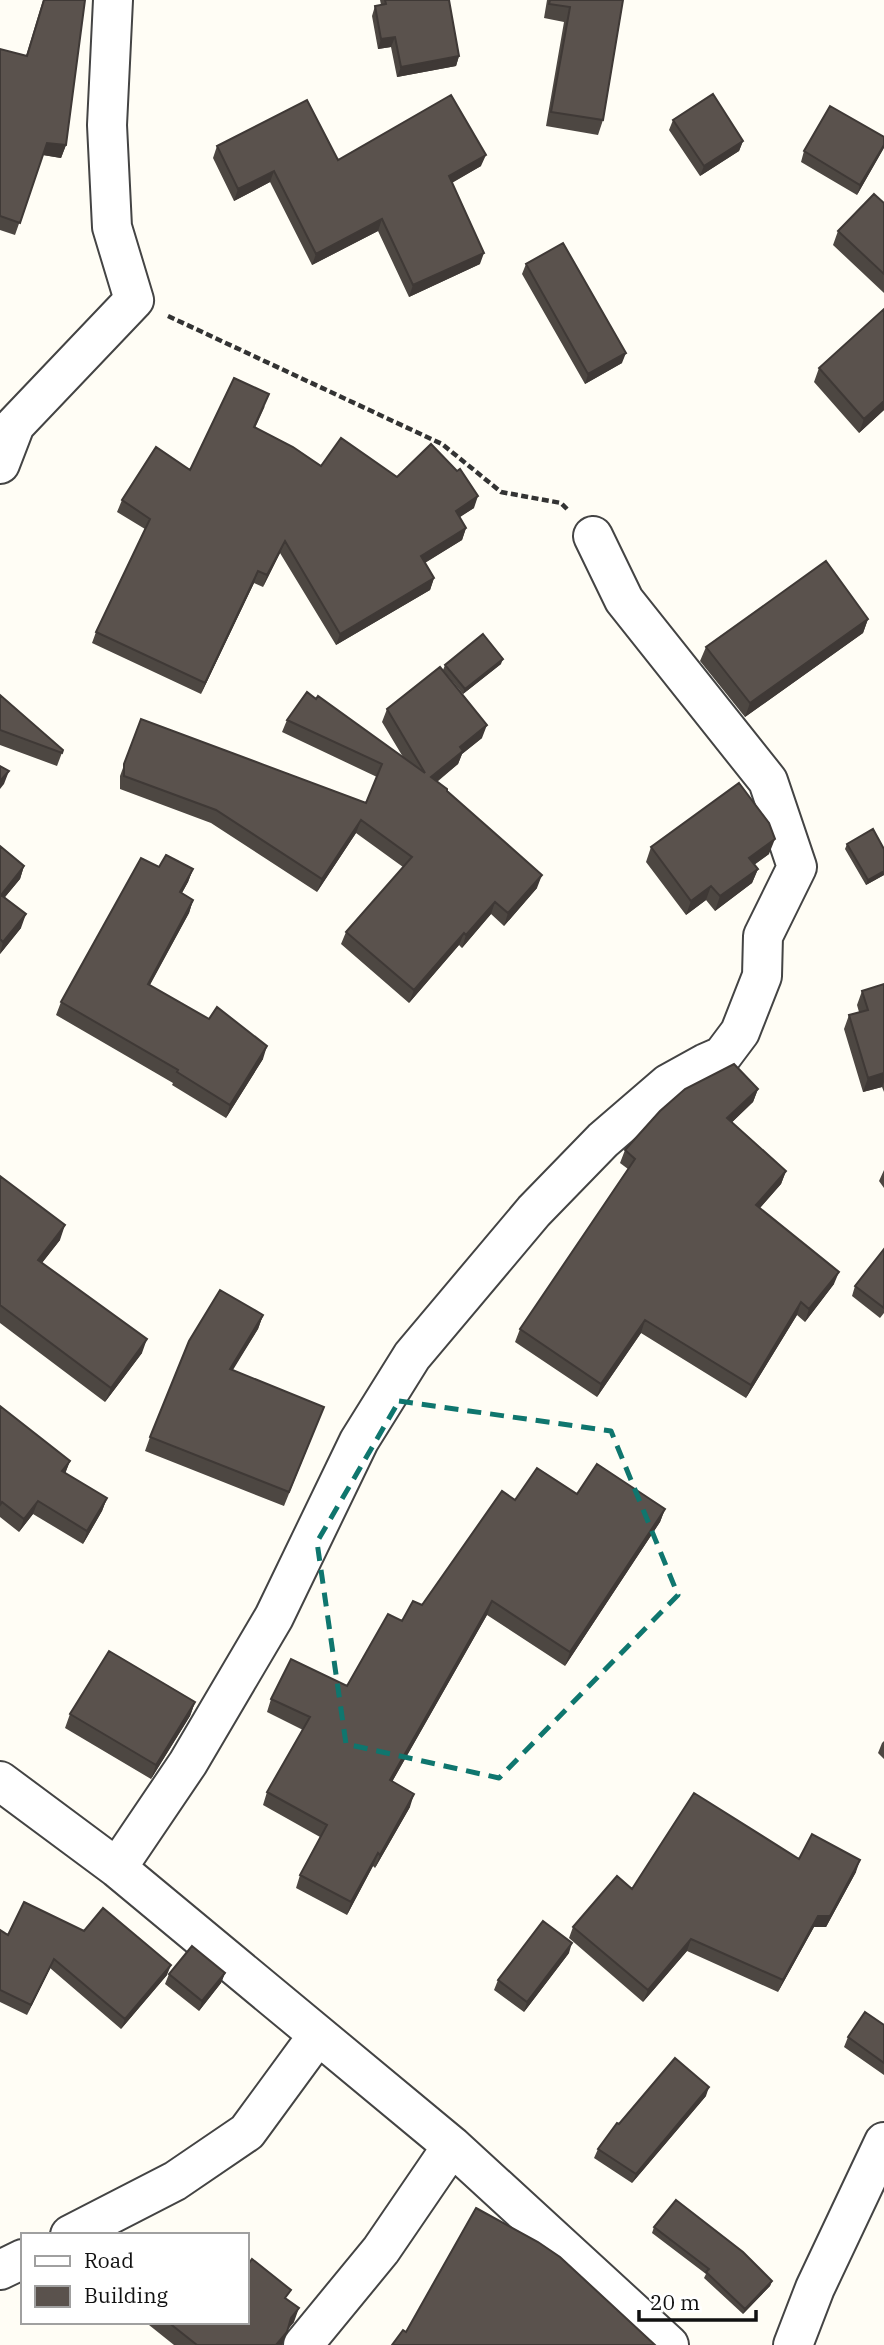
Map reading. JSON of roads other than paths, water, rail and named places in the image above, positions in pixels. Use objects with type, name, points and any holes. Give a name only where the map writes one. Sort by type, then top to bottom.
[{"type":"street","points":[[0,464],[15,425],[134,300],[112,227],[107,125],[113,0]]},
{"type":"street","points":[[117,1868],[188,1763],[274,1618],[359,1441],[412,1356],[534,1211],[603,1140],[668,1084],[722,1056],[740,1032],[762,976],[762,936],[797,867],[768,781],[624,600],[593,536]]},
{"type":"street","points":[[0,1782],[117,1868],[452,2146],[669,2345]]},
{"type":"street","points":[[74,2233],[175,2181],[247,2132],[318,2035]]},
{"type":"street","points":[[793,2345],[815,2288],[884,2142]]},
{"type":"street","points":[[303,2345],[381,2250],[452,2146]]},
{"type":"street","points":[[0,2270],[21,2260]]}]
